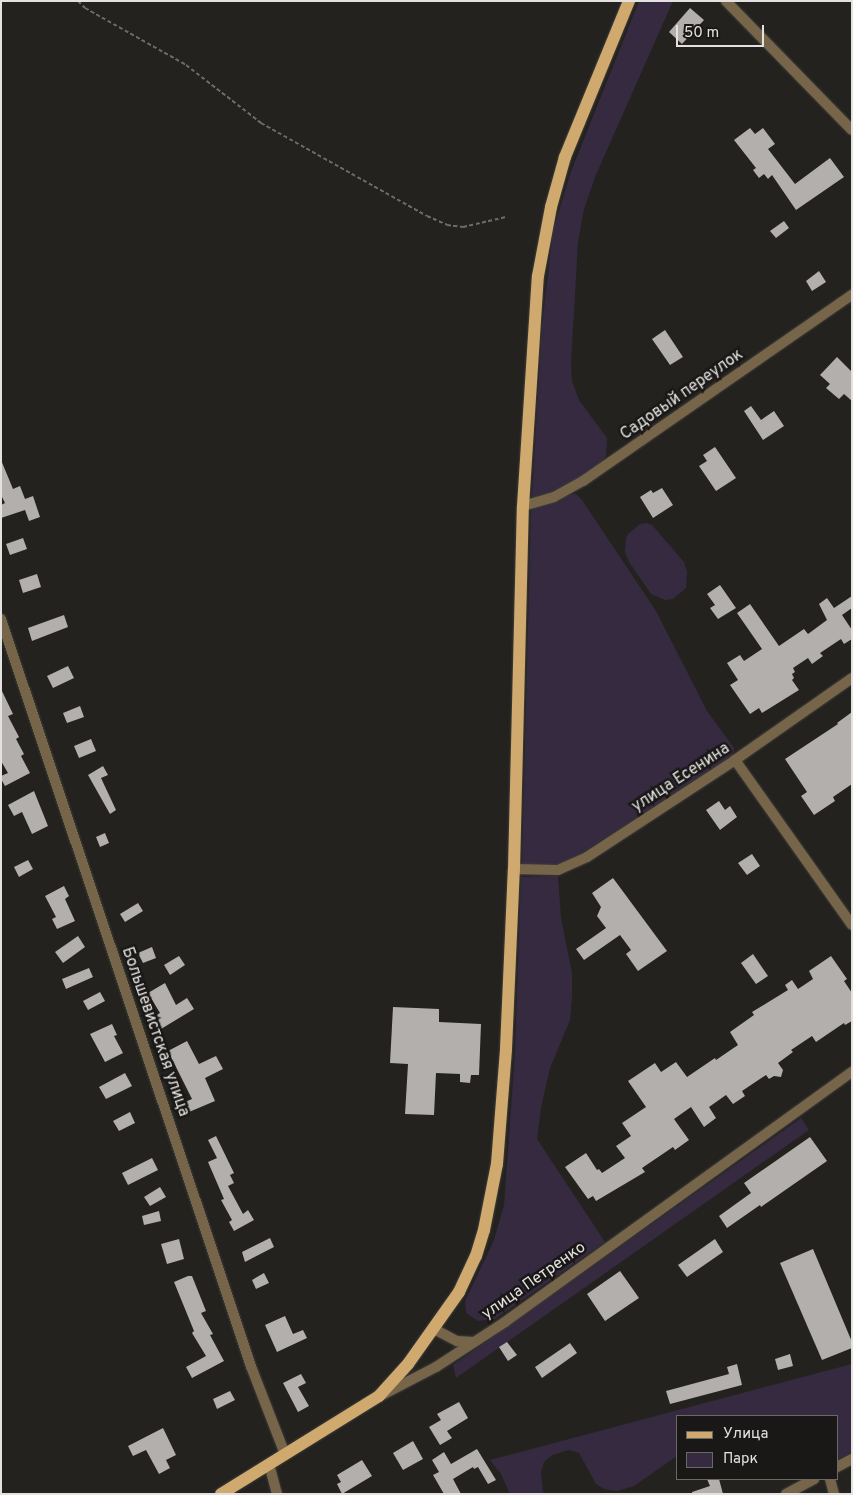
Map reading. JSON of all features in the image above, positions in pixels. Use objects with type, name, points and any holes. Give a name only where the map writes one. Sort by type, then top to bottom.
[{"type":"main road","points":[[379,1396],[408,1364],[459,1292],[476,1256],[495,1177],[506,1049],[514,869],[523,506],[534,313],[543,241],[565,157],[628,1]]},
{"type":"main road","name":"улица Петренко","points":[[221,1494],[379,1396]]},
{"type":"street","points":[[726,1],[852,130]]},
{"type":"street","name":"Садовый переулок","points":[[523,506],[554,497],[583,481],[852,294]]},
{"type":"street","name":"Большевистская улица","points":[[1,619],[252,1369],[285,1454]]},
{"type":"street","name":"улица Есенина","points":[[514,869],[551,871],[573,864],[735,760],[852,678]]},
{"type":"street","points":[[735,760],[852,925]]},
{"type":"street","name":"улица Петренко","points":[[379,1396],[422,1375],[476,1342],[852,1072]]},
{"type":"street","points":[[434,1329],[458,1341],[476,1342]]},
{"type":"street","points":[[838,1466],[852,1459]]},
{"type":"street","points":[[269,1464],[278,1494]]},
{"type":"street","points":[[786,1494],[812,1480]]},
{"type":"street","points":[[830,1480],[834,1494]]},
{"type":"path","points":[[78,1],[85,8],[186,65],[260,123],[427,216],[447,224],[463,227],[506,217]]},
{"type":"green space","points":[[639,1],[673,1],[595,177],[584,209],[578,242],[571,362],[572,381],[579,400],[607,438],[606,456],[601,463],[580,478],[552,494],[536,499],[532,496],[542,325],[553,231],[570,174]]},
{"type":"green space","points":[[576,494],[582,500],[656,611],[707,711],[734,748],[734,752],[727,759],[579,855],[561,864],[538,866],[522,864],[531,510]]},
{"type":"green space","points":[[647,523],[652,525],[684,562],[687,572],[686,588],[673,599],[665,600],[651,594],[629,562],[625,552],[628,534],[640,524]]},
{"type":"green space","points":[[558,876],[561,918],[572,973],[572,997],[570,1020],[550,1068],[541,1108],[537,1139],[605,1242],[495,1319],[478,1321],[466,1313],[465,1301],[494,1240],[504,1205],[515,1051],[521,877]]},
{"type":"green space","points":[[801,1118],[809,1130],[456,1378],[453,1365]]},
{"type":"green space","points":[[852,1364],[852,1452],[838,1459],[838,1415],[676,1415],[676,1457],[634,1486],[617,1491],[604,1489],[596,1484],[579,1453],[569,1450],[552,1455],[544,1462],[541,1472],[543,1494],[510,1494],[501,1474],[490,1460]]},
{"type":"building","points":[[690,8],[704,20],[682,44],[669,32]]},
{"type":"building","points":[[750,128],[755,134],[763,128],[775,144],[768,149],[795,184],[830,158],[844,177],[796,210],[772,175],[768,179],[764,174],[759,178],[753,170],[756,168],[734,140]]},
{"type":"building","points":[[784,221],[789,228],[776,238],[770,231]]},
{"type":"building","points":[[819,271],[826,282],[812,291],[806,281]]},
{"type":"building","points":[[665,330],[683,357],[670,365],[652,339]]},
{"type":"building","points":[[837,357],[852,372],[852,401],[844,394],[839,399],[826,388],[830,384],[820,375]]},
{"type":"building","points":[[751,406],[761,420],[774,411],[784,426],[763,440],[744,411]]},
{"type":"building","points":[[715,447],[736,478],[716,491],[699,466],[707,461],[703,455]]},
{"type":"building","points":[[1,460],[13,489],[20,486],[25,499],[33,496],[40,517],[29,521],[25,510],[1,518],[1,505],[5,503],[1,495]]},
{"type":"building","points":[[662,488],[673,505],[653,518],[640,497],[651,490],[653,493]]},
{"type":"building","points":[[23,538],[27,549],[10,555],[6,544]]},
{"type":"building","points":[[37,574],[41,587],[23,593],[19,580]]},
{"type":"building","points":[[720,585],[736,608],[718,619],[710,608],[715,605],[707,594]]},
{"type":"building","points":[[852,596],[852,608],[842,615],[852,630],[852,639],[844,644],[841,639],[820,653],[823,656],[812,664],[808,658],[793,668],[795,672],[792,674],[794,678],[792,680],[799,690],[762,713],[759,708],[750,714],[730,685],[738,680],[727,663],[740,655],[744,661],[762,649],[737,613],[750,604],[779,646],[804,629],[808,634],[827,620],[819,604],[827,598],[834,608]]},
{"type":"building","points":[[64,615],[68,627],[32,641],[28,628]]},
{"type":"building","points":[[68,666],[74,678],[53,688],[47,676]]},
{"type":"building","points":[[1,689],[13,714],[8,716],[19,737],[16,739],[24,754],[21,756],[30,773],[5,786],[1,779],[1,776],[8,773],[1,761]]},
{"type":"building","points":[[80,706],[84,717],[67,723],[63,713]]},
{"type":"building","points":[[852,712],[852,784],[833,797],[835,801],[814,815],[801,796],[807,792],[785,759],[838,724]]},
{"type":"building","points":[[91,739],[96,751],[79,758],[74,746]]},
{"type":"building","points":[[103,766],[108,775],[101,778],[116,810],[110,814],[88,775]]},
{"type":"building","points":[[34,791],[48,826],[32,834],[22,812],[14,816],[8,805]]},
{"type":"building","points":[[719,801],[725,810],[730,806],[737,817],[720,830],[706,810]]},
{"type":"building","points":[[105,833],[109,843],[100,847],[96,837]]},
{"type":"building","points":[[752,854],[760,866],[747,875],[738,863]]},
{"type":"building","points":[[28,860],[33,869],[19,877],[14,867]]},
{"type":"building","points":[[613,878],[667,951],[638,971],[626,954],[631,950],[620,935],[584,960],[576,949],[606,928],[597,916],[601,907],[592,893]]},
{"type":"building","points":[[64,886],[69,896],[65,899],[75,921],[57,929],[52,919],[56,917],[45,896]]},
{"type":"building","points":[[138,903],[143,911],[125,922],[120,914]]},
{"type":"building","points":[[78,936],[85,947],[63,963],[55,952]]},
{"type":"building","points":[[152,947],[156,958],[143,963],[138,953]]},
{"type":"building","points":[[753,954],[768,976],[756,984],[741,963]]},
{"type":"building","points":[[179,956],[185,965],[170,975],[164,965]]},
{"type":"building","points":[[831,956],[847,979],[844,981],[852,993],[852,1021],[845,1025],[844,1023],[816,1042],[812,1036],[791,1050],[793,1052],[778,1063],[783,1070],[781,1077],[774,1076],[769,1079],[766,1075],[742,1091],[745,1096],[733,1104],[726,1095],[709,1107],[716,1118],[704,1127],[691,1107],[674,1119],[689,1140],[675,1150],[673,1147],[642,1168],[645,1172],[596,1201],[593,1196],[588,1199],[565,1167],[586,1153],[597,1170],[599,1169],[602,1173],[625,1158],[616,1146],[631,1136],[622,1123],[646,1107],[628,1081],[655,1063],[661,1072],[676,1062],[687,1077],[715,1058],[716,1060],[738,1045],[730,1032],[754,1015],[752,1012],[788,990],[785,985],[792,980],[798,989],[813,979],[809,971]]},
{"type":"building","points":[[89,968],[93,977],[66,989],[62,979]]},
{"type":"building","points":[[165,983],[176,1005],[187,998],[194,1009],[161,1029],[155,1016],[160,1013],[148,993]]},
{"type":"building","points":[[100,992],[105,1001],[88,1010],[83,1001]]},
{"type":"building","points":[[393,1007],[439,1009],[439,1022],[481,1024],[479,1075],[471,1075],[470,1083],[460,1082],[460,1074],[436,1073],[434,1115],[405,1114],[408,1064],[390,1063]]},
{"type":"building","points":[[112,1024],[117,1035],[114,1036],[123,1053],[105,1062],[90,1034]]},
{"type":"building","points":[[187,1041],[199,1064],[216,1056],[223,1069],[205,1078],[215,1101],[189,1112],[185,1102],[192,1099],[168,1051]]},
{"type":"building","points":[[125,1073],[132,1086],[106,1099],[99,1087]]},
{"type":"building","points":[[130,1112],[135,1123],[119,1131],[113,1121]]},
{"type":"building","points":[[216,1136],[234,1173],[230,1175],[234,1183],[228,1186],[243,1214],[248,1210],[254,1220],[234,1231],[229,1222],[232,1220],[221,1200],[224,1199],[208,1162],[217,1158],[208,1140]]},
{"type":"building","points":[[810,1137],[827,1161],[727,1228],[719,1216],[751,1193],[744,1183]]},
{"type":"building","points":[[152,1158],[158,1170],[128,1185],[122,1173]]},
{"type":"building","points":[[160,1187],[166,1197],[150,1206],[144,1197]]},
{"type":"building","points":[[159,1211],[161,1221],[144,1225],[142,1216]]},
{"type":"building","points":[[270,1238],[274,1247],[245,1262],[242,1252]]},
{"type":"building","points":[[179,1239],[184,1259],[167,1264],[161,1244]]},
{"type":"building","points":[[715,1239],[723,1252],[687,1277],[678,1265]]},
{"type":"building","points":[[813,1249],[852,1342],[852,1348],[822,1360],[780,1263]]},
{"type":"building","points":[[620,1271],[639,1298],[605,1321],[587,1294]]},
{"type":"building","points":[[264,1273],[269,1283],[256,1289],[252,1280]]},
{"type":"building","points":[[192,1276],[206,1311],[201,1313],[213,1334],[210,1335],[224,1361],[192,1378],[186,1367],[206,1356],[192,1333],[194,1331],[174,1282]]},
{"type":"building","points":[[285,1316],[293,1334],[303,1330],[307,1338],[277,1352],[265,1325]]},
{"type":"building","points":[[507,1342],[517,1355],[508,1361],[499,1347]]},
{"type":"building","points":[[570,1343],[577,1353],[542,1378],[535,1367]]},
{"type":"building","points":[[790,1354],[793,1366],[778,1370],[775,1359]]},
{"type":"building","points":[[737,1364],[742,1385],[670,1404],[666,1391],[729,1374],[727,1367]]},
{"type":"building","points":[[301,1374],[306,1383],[298,1387],[309,1406],[298,1412],[283,1383]]},
{"type":"building","points":[[230,1391],[235,1400],[217,1409],[213,1399]]},
{"type":"building","points":[[459,1402],[468,1418],[447,1431],[452,1438],[440,1445],[429,1427],[441,1420],[437,1414]]},
{"type":"building","points":[[163,1428],[176,1455],[166,1460],[170,1468],[159,1474],[146,1450],[133,1456],[128,1446]]},
{"type":"building","points":[[413,1441],[423,1459],[403,1470],[393,1453]]},
{"type":"building","points":[[477,1449],[496,1480],[488,1484],[478,1467],[474,1469],[473,1467],[453,1479],[461,1494],[444,1494],[433,1475],[439,1472],[432,1460],[444,1452],[451,1464]]},
{"type":"building","points":[[362,1460],[372,1476],[342,1494],[337,1484],[341,1482],[337,1475]]},
{"type":"building","points":[[707,1480],[719,1480],[723,1494],[692,1494],[692,1492],[710,1486]]}]
